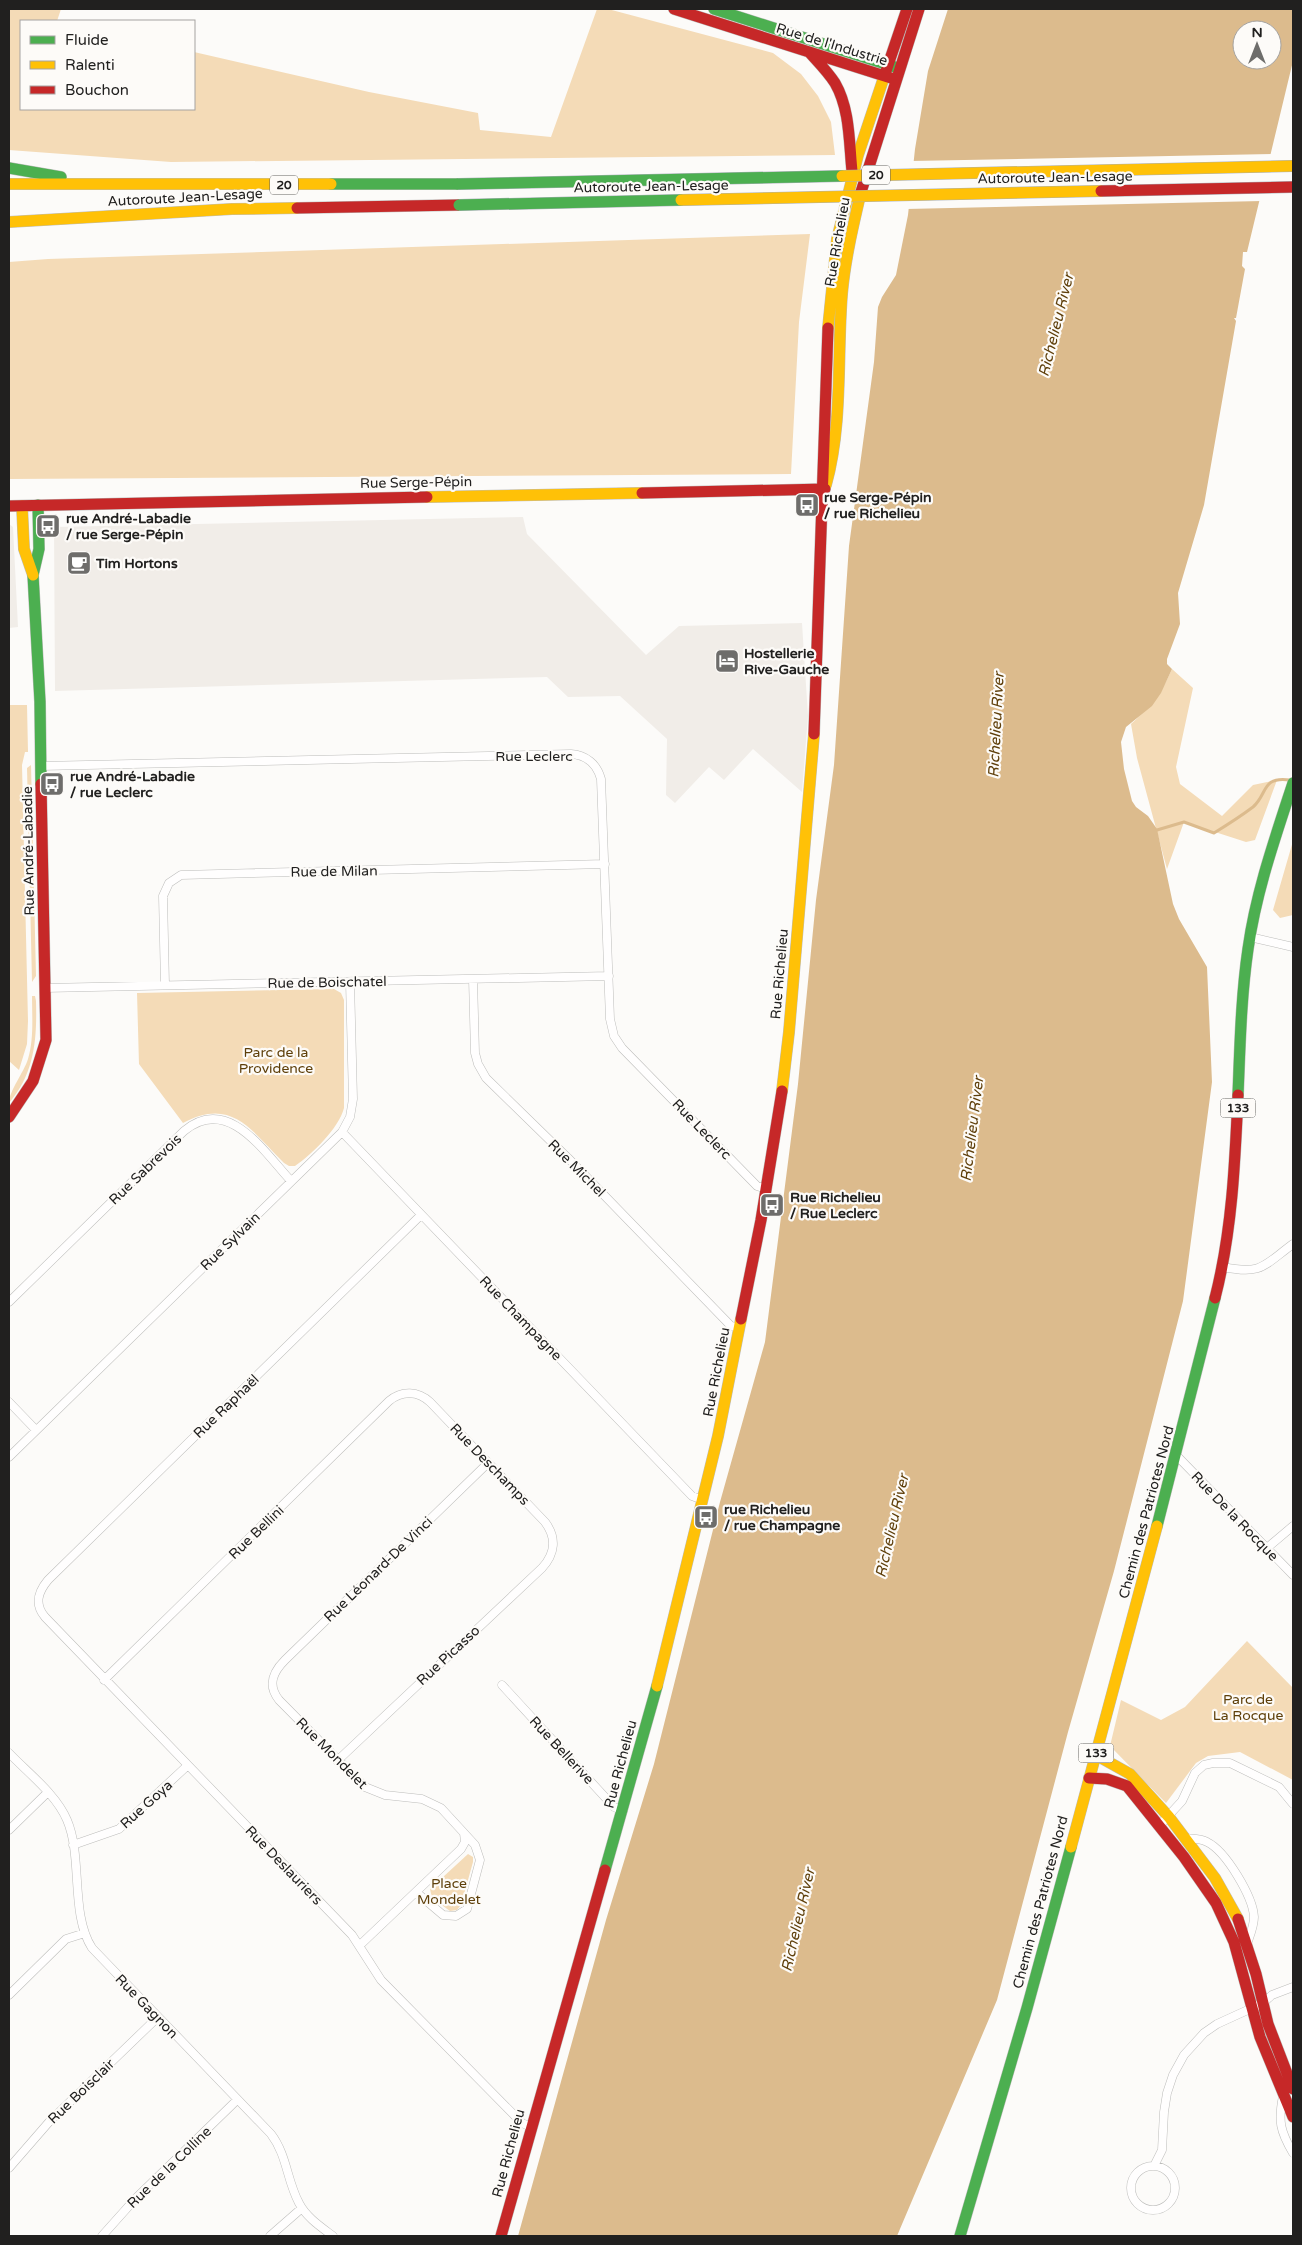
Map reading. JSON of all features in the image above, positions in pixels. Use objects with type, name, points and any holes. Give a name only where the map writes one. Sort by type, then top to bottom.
[{"type":"main road","name":"Rue de l'Industrie","points":[[674,9],[810,54],[828,56],[892,72]]},
{"type":"main road","name":"Rue de l'Industrie","points":[[714,9],[892,72]]},
{"type":"main road","name":"Rue Richelieu","points":[[825,489],[834,457],[842,293],[849,245],[907,9]]},
{"type":"main road","name":"Rue Richelieu","points":[[501,2236],[657,1687],[703,1500],[740,1328],[766,1188],[787,1049],[814,745],[825,489],[822,469],[830,298],[840,223],[852,174],[919,9]]},
{"type":"main road","points":[[810,54],[829,75],[840,96],[852,174]]},
{"type":"main road","name":"Autoroute Jean-Lesage","points":[[9,184],[458,184],[1293,166]]},
{"type":"main road","points":[[9,168],[109,185]]},
{"type":"main road","name":"Autoroute Jean-Lesage","points":[[9,222],[224,210],[1293,187]]},
{"type":"main road","name":"Rue Serge-Pépin","points":[[9,506],[825,489]]},
{"type":"main road","name":"Rue André-Labadie","points":[[9,1117],[30,1089],[42,1060],[46,1040],[41,766],[33,575],[39,550],[38,505]]},
{"type":"main road","name":"Rue André-Labadie","points":[[22,506],[24,549],[33,575]]},
{"type":"main road","name":"Chemin des Patriotes Nord","points":[[960,2236],[1027,2008],[1096,1755],[1177,1456],[1223,1267],[1234,1173],[1243,996],[1250,937],[1261,883],[1292,785]]},
{"type":"main road","points":[[1096,1755],[1130,1774],[1168,1817],[1215,1878],[1230,1902],[1247,1944],[1263,2003],[1286,2074],[1293,2089]]},
{"type":"main road","points":[[1089,1778],[1107,1779],[1126,1786],[1204,1883],[1226,1922],[1245,1978],[1251,2008],[1283,2096],[1293,2117]]},
{"type":"street","name":"Rue Leclerc","points":[[41,766],[575,754],[590,761],[600,775],[610,1024],[619,1044],[757,1186],[766,1188]]},
{"type":"street","name":"Rue de Milan","points":[[166,986],[163,896],[169,883],[181,875],[605,864]]},
{"type":"street","points":[[1250,937],[1293,947]]},
{"type":"street","name":"Rue de Boischatel","points":[[45,988],[609,976]]},
{"type":"street","name":"Rue Michel","points":[[473,979],[475,1053],[478,1064],[486,1078],[568,1158],[730,1326],[740,1328]]},
{"type":"street","name":"Rue Sylvain","points":[[9,1457],[342,1132],[350,1117],[353,1099],[350,982]]},
{"type":"street","name":"Rue Sabrevois","points":[[9,1302],[184,1131],[201,1121],[220,1119],[238,1126],[291,1181]]},
{"type":"street","name":"Rue Champagne","points":[[342,1132],[692,1496],[703,1500]]},
{"type":"street","name":"Rue Raphaël","points":[[38,1601],[40,1591],[48,1580],[421,1215]]},
{"type":"street","points":[[1223,1267],[1245,1271],[1260,1269],[1293,1244]]},
{"type":"street","name":"Rue Deschamps","points":[[413,1393],[430,1402],[548,1526],[552,1533],[553,1546]]},
{"type":"street","name":"Rue Bellini","points":[[104,1680],[389,1401],[400,1395],[413,1393]]},
{"type":"street","points":[[9,1402],[36,1430]]},
{"type":"street","name":"Rue De la Rocque","points":[[1177,1456],[1293,1575]]},
{"type":"street","name":"Rue Léonard-De Vinci","points":[[272,1679],[276,1669],[284,1660],[488,1463]]},
{"type":"street","points":[[1266,1548],[1293,1526]]},
{"type":"street","name":"Rue Picasso","points":[[337,1761],[542,1568],[550,1558],[553,1546]]},
{"type":"street","name":"Rue Deslauriers","points":[[38,1601],[42,1614],[360,1946],[373,1970],[381,1980],[522,2123],[531,2127]]},
{"type":"street","name":"Rue Mondelet","points":[[272,1679],[273,1690],[279,1700],[360,1784],[369,1790],[385,1795],[427,1800],[441,1808],[475,1845],[480,1860],[467,1909],[456,1916],[443,1916],[416,1892]]},
{"type":"street","name":"Rue Bellerive","points":[[502,1685],[614,1807],[623,1811]]},
{"type":"street","name":"Rue Gagnon","points":[[9,1753],[48,1793],[66,1819],[73,1845],[84,1933],[97,1954],[278,2144],[302,2208],[333,2236]]},
{"type":"street","points":[[1159,1826],[1182,1801],[1195,1773],[1204,1765],[1213,1763],[1230,1763],[1279,1787],[1293,1804]]},
{"type":"street","name":"Rue Goya","points":[[73,1845],[119,1829],[188,1766]]},
{"type":"street","points":[[9,1830],[48,1793]]},
{"type":"street","points":[[360,1946],[462,1847],[465,1836],[461,1829]]},
{"type":"street","points":[[1184,1838],[1207,1842],[1214,1847],[1224,1857],[1247,1892],[1254,1917],[1247,1944]]},
{"type":"street","points":[[9,1995],[66,1940],[84,1933]]},
{"type":"street","points":[[1154,2166],[1163,2168],[1169,2173],[1174,2182],[1175,2189],[1173,2197],[1164,2207],[1151,2210],[1137,2204],[1132,2196],[1130,2185],[1133,2177],[1139,2170],[1154,2166],[1162,2150],[1167,2093],[1184,2055],[1204,2033],[1217,2024],[1263,2003],[1272,1995],[1293,1987]]},
{"type":"street","name":"Rue Boisclair","points":[[9,2168],[49,2122],[158,2017]]},
{"type":"street","points":[[1283,2096],[1279,2118],[1285,2140],[1293,2153]]},
{"type":"street","name":"Rue de la Colline","points":[[102,2236],[129,2205],[237,2100]]},
{"type":"street","points":[[270,2236],[302,2208]]},
{"type":"shaded area","points":[[523,517],[527,534],[646,655],[679,626],[802,623],[808,716],[802,792],[753,749],[724,780],[709,767],[675,803],[666,795],[667,739],[620,696],[568,697],[547,677],[55,691],[54,527]]},
{"type":"shaded area","points":[[9,524],[13,527],[18,627],[9,628]]},
{"type":"green space","points":[[9,9],[61,9],[57,20],[20,20],[20,110],[195,110],[195,52],[369,92],[478,113],[480,130],[551,137],[597,9],[608,9],[773,53],[801,74],[818,96],[831,122],[835,155],[171,162],[9,150]]},
{"type":"green space","points":[[810,234],[799,322],[791,474],[9,479],[9,262],[48,259]]},
{"type":"green space","points":[[1172,669],[1193,688],[1176,767],[1180,784],[1222,816],[1253,785],[1277,780],[1255,840],[1246,842],[1184,822],[1167,869],[1137,758],[1131,724],[1155,699]]},
{"type":"green space","points":[[9,705],[27,705],[28,752],[25,752],[22,765],[28,1021],[27,1044],[19,1070],[9,1061]]},
{"type":"green space","points":[[31,765],[36,976],[32,982],[27,768]]},
{"type":"green space","points":[[1293,841],[1293,915],[1280,918],[1273,910]]},
{"type":"green space","name":"Parc de la Providence","points":[[334,989],[341,993],[344,1000],[344,1108],[331,1132],[317,1148],[295,1166],[289,1166],[284,1163],[251,1130],[240,1121],[228,1116],[215,1114],[200,1116],[183,1123],[139,1064],[137,993]]},
{"type":"green space","points":[[32,996],[35,996],[36,1001],[33,1055],[18,1092],[9,1103],[11,1093],[26,1064],[30,1051]]},
{"type":"green space","name":"Parc de La Rocque","points":[[1247,1641],[1293,1688],[1293,1780],[1240,1752],[1208,1756],[1196,1763],[1166,1803],[1110,1746],[1121,1700],[1161,1720],[1185,1707]]},
{"type":"green space","name":"Place Mondelet","points":[[468,1854],[473,1857],[473,1862],[461,1905],[457,1910],[450,1911],[432,1898],[430,1889]]},
{"type":"water","name":"Richelieu River","points":[[948,9],[1293,9],[1293,61],[1247,252],[1243,252],[1242,266],[1245,269],[1236,318],[1234,318],[1236,321],[1204,505],[1178,593],[1180,624],[1167,659],[1167,664],[1172,669],[1161,693],[1152,706],[1126,727],[1121,742],[1124,769],[1132,801],[1136,807],[1148,816],[1157,829],[1173,904],[1179,919],[1207,967],[1212,1082],[1183,1301],[1114,1571],[1068,1732],[997,2000],[897,2236],[518,2236],[606,1920],[654,1764],[720,1502],[765,1342],[798,1084],[816,900],[834,765],[849,546],[874,362],[878,307],[896,275],[908,215],[915,149],[928,71]]},
{"type":"pier","points":[[1273,154],[1262,201],[906,209],[911,161]]},
{"type":"waterway","points":[[1157,830],[1184,822],[1214,833],[1253,807],[1270,783],[1281,779],[1290,780]]},
{"type":"traffic: fast","points":[[714,9],[895,67]]},
{"type":"traffic: fast","points":[[9,168],[61,177]]},
{"type":"traffic: fast","points":[[458,184],[842,176]]},
{"type":"traffic: fast","points":[[331,184],[458,184]]},
{"type":"traffic: fast","points":[[459,205],[681,200]]},
{"type":"traffic: fast","points":[[38,505],[39,549],[33,575],[40,702],[41,784]]},
{"type":"traffic: fast","points":[[1238,1095],[1242,1003],[1251,928],[1267,865],[1293,783]]},
{"type":"traffic: fast","points":[[1157,1526],[1215,1298]]},
{"type":"traffic: fast","points":[[605,1870],[657,1686]]},
{"type":"traffic: fast","points":[[960,2236],[1027,2008],[1071,1847]]},
{"type":"traffic: slow","points":[[828,328],[837,239],[858,155],[885,74]]},
{"type":"traffic: slow","points":[[842,176],[1293,166]]},
{"type":"traffic: slow","points":[[9,184],[331,184]]},
{"type":"traffic: slow","points":[[681,200],[1101,191]]},
{"type":"traffic: slow","points":[[826,485],[835,438],[839,390],[843,281],[861,192]]},
{"type":"traffic: slow","points":[[9,222],[232,209],[297,208]]},
{"type":"traffic: slow","points":[[427,497],[642,493]]},
{"type":"traffic: slow","points":[[22,506],[24,549],[33,575]]},
{"type":"traffic: slow","points":[[782,1091],[789,1032],[814,734]]},
{"type":"traffic: slow","points":[[657,1686],[718,1436],[741,1319]]},
{"type":"traffic: slow","points":[[1071,1847],[1157,1526]]},
{"type":"traffic: slow","points":[[1096,1755],[1130,1774],[1169,1817],[1215,1878],[1238,1919]]},
{"type":"traffic: jam","points":[[674,9],[891,78]]},
{"type":"traffic: jam","points":[[885,74],[907,9]]},
{"type":"traffic: jam","points":[[861,192],[919,9]]},
{"type":"traffic: jam","points":[[810,53],[835,83],[844,104],[852,171]]},
{"type":"traffic: jam","points":[[1101,191],[1293,187]]},
{"type":"traffic: jam","points":[[297,208],[459,205]]},
{"type":"traffic: jam","points":[[814,734],[828,328]]},
{"type":"traffic: jam","points":[[642,493],[825,489]]},
{"type":"traffic: jam","points":[[9,506],[427,497]]},
{"type":"traffic: jam","points":[[9,1117],[33,1081],[46,1040],[41,784]]},
{"type":"traffic: jam","points":[[741,1319],[761,1220],[782,1091]]},
{"type":"traffic: jam","points":[[1215,1298],[1229,1223],[1238,1095]]},
{"type":"traffic: jam","points":[[1089,1778],[1107,1779],[1127,1786],[1184,1857],[1216,1903],[1234,1942],[1260,2037],[1293,2117]]},
{"type":"traffic: jam","points":[[501,2236],[605,1870]]},
{"type":"traffic: jam","points":[[1238,1919],[1256,1974],[1268,2024],[1293,2089]]},
{"type":"place","name":"rue Serge-Pépin / rue Richelieu","points":[[807,505]]},
{"type":"place","name":"rue André-Labadie / rue Serge-Pépin","points":[[48,526]]},
{"type":"place","name":"Tim Hortons","points":[[79,563]]},
{"type":"place","name":"Hostellerie Rive-Gauche","points":[[727,661]]},
{"type":"place","name":"rue André-Labadie / rue Leclerc","points":[[52,784]]},
{"type":"place","name":"Rue Richelieu / Rue Leclerc","points":[[772,1205]]},
{"type":"place","name":"rue Richelieu / rue Champagne","points":[[706,1517]]}]
